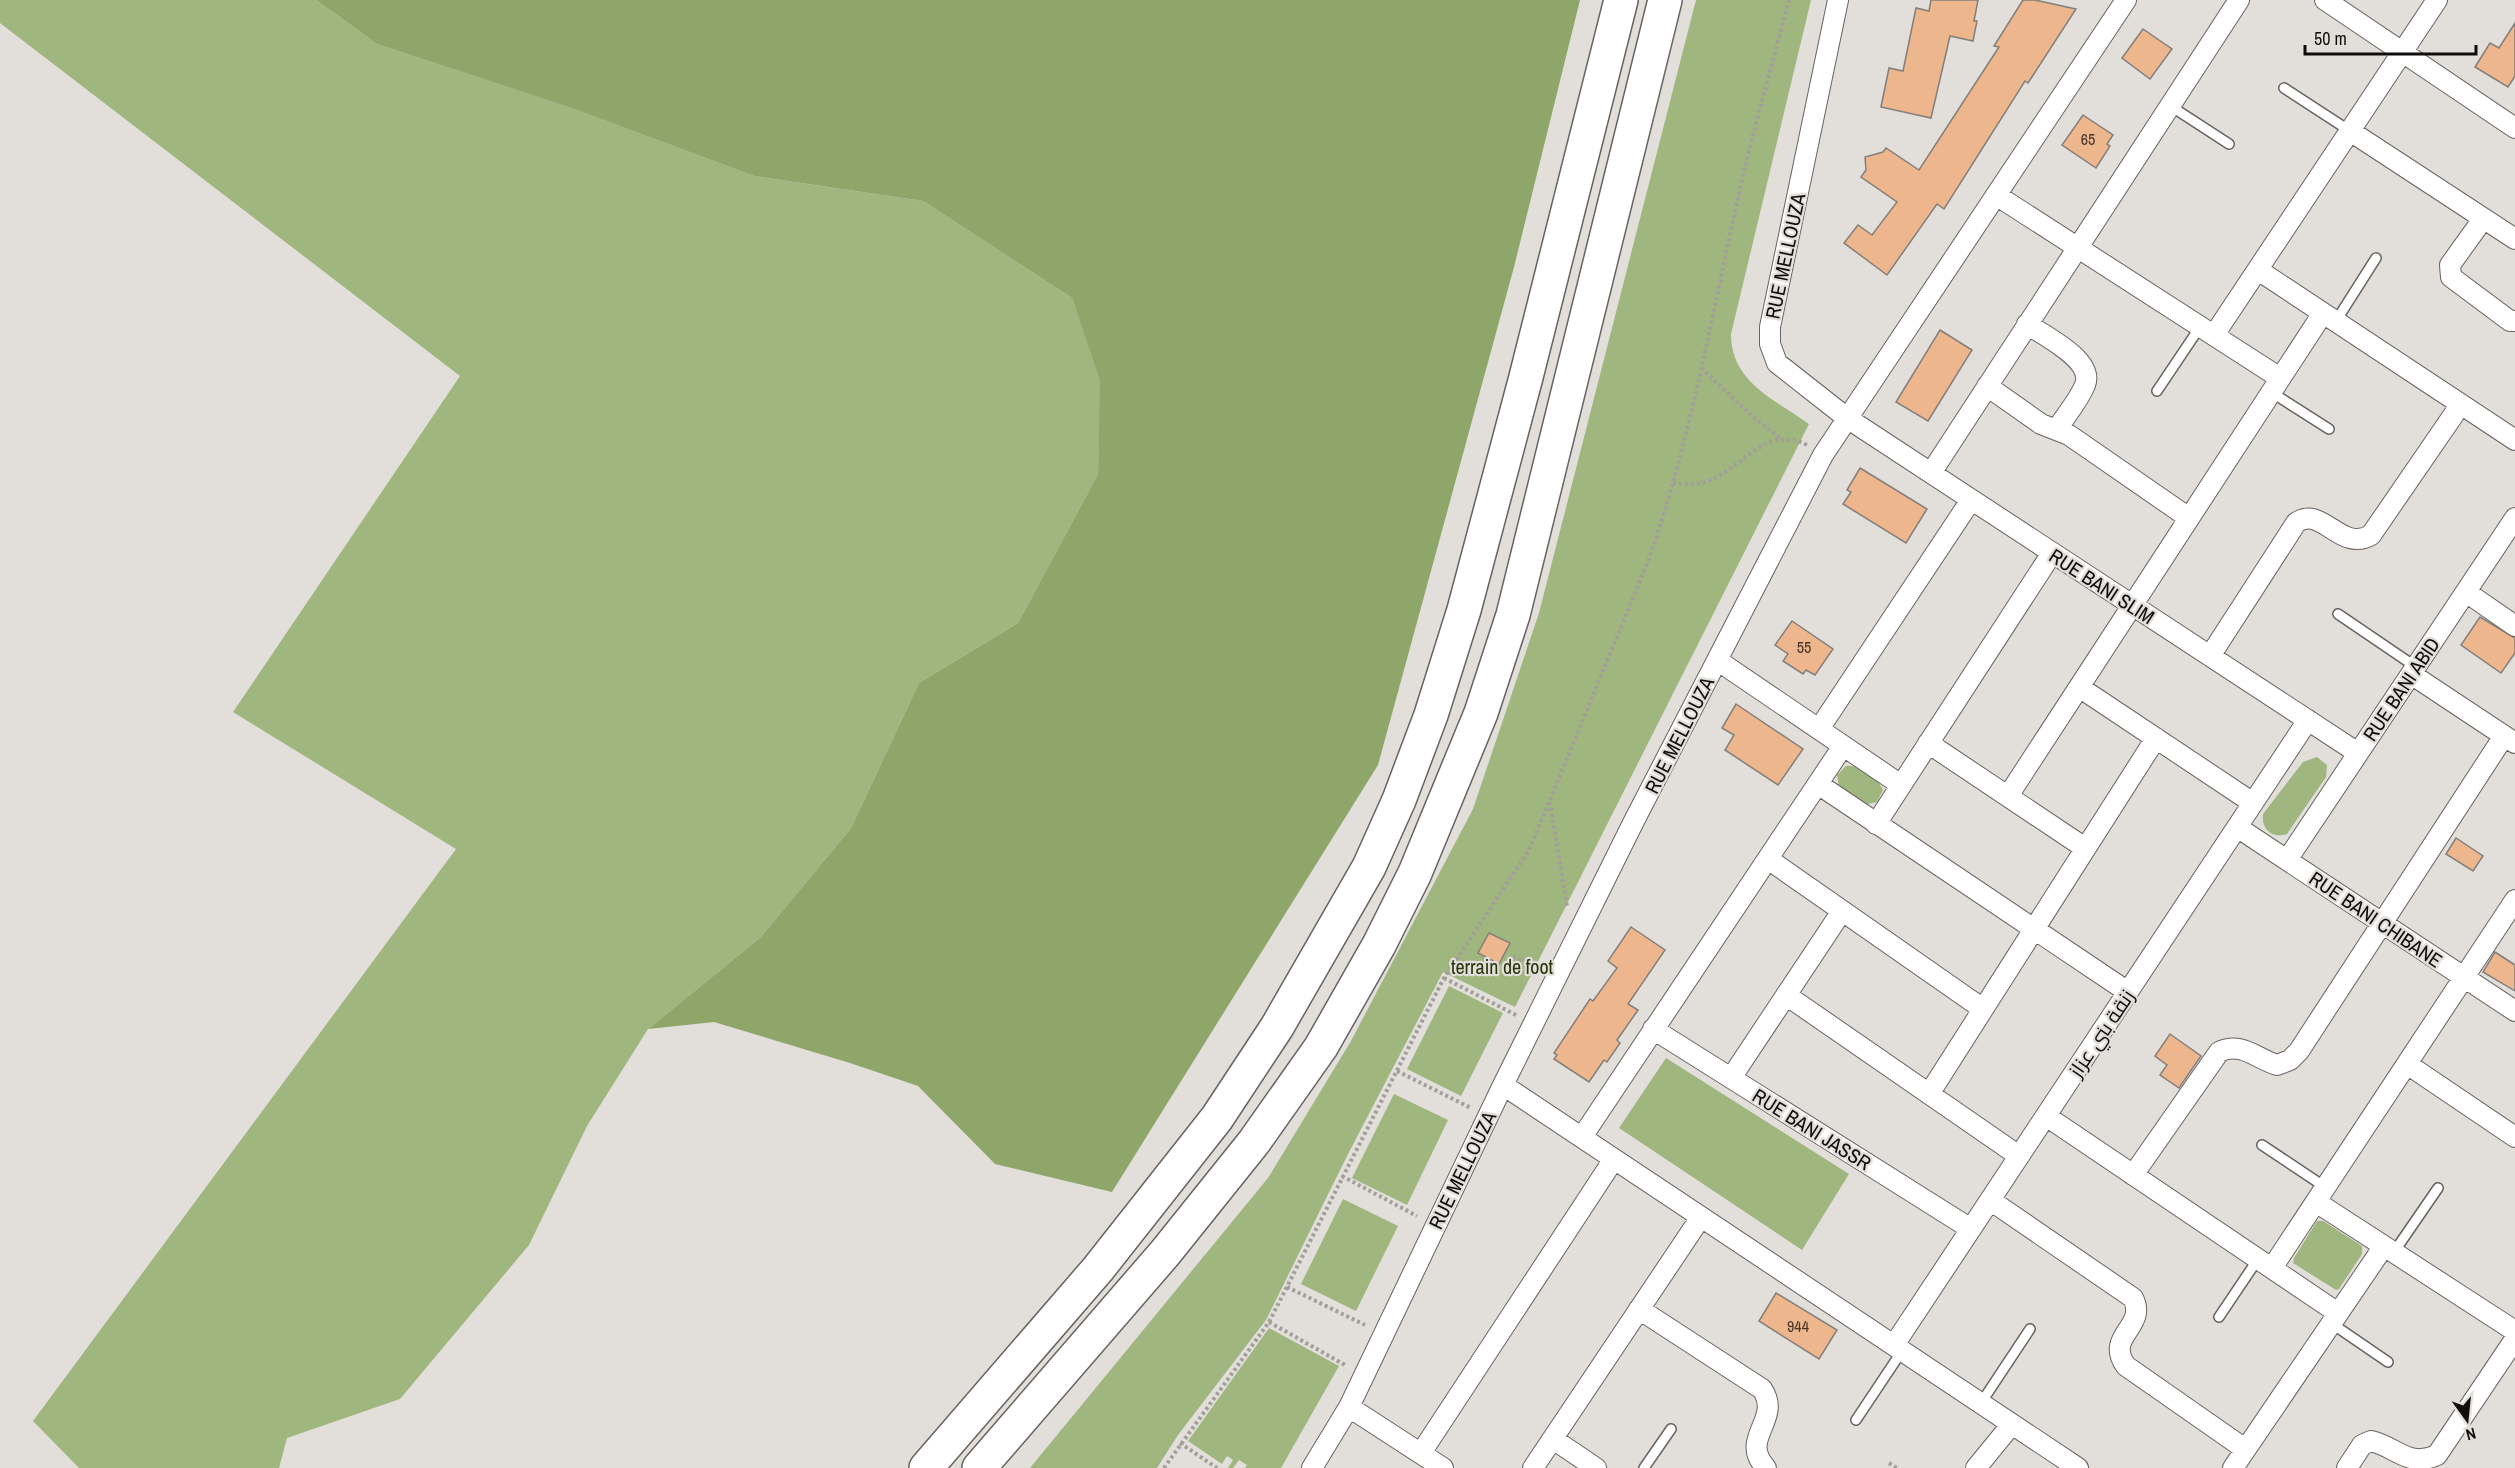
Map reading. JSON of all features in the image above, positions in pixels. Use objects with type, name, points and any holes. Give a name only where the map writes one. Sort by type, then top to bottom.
[{"type":"highway","points":[[926,1468],[1098,1269],[1217,1118],[1277,1027],[1373,857],[1399,800],[1427,726],[1464,610],[1529,365],[1621,0]]},
{"type":"highway","points":[[979,1468],[1165,1253],[1254,1142],[1321,1047],[1379,945],[1415,873],[1481,713],[1513,615],[1665,0]]},
{"type":"street","name":"RUE MELLOUZA","points":[[1312,1468],[1349,1407],[1503,1085],[1717,660],[1823,455],[1847,418],[1777,363],[1772,354],[1769,336],[1838,0]]},
{"type":"street","points":[[1847,418],[2126,0]]},
{"type":"street","points":[[1931,473],[2076,247],[2239,0]]},
{"type":"street","points":[[2325,0],[2515,128]]},
{"type":"street","points":[[2207,331],[2258,270],[2437,0]]},
{"type":"street","points":[[2350,131],[2515,239]]},
{"type":"street","points":[[1996,195],[2207,331],[2276,385]]},
{"type":"street","points":[[2483,219],[2450,265],[2451,277],[2510,321],[2515,321]]},
{"type":"street","points":[[2258,270],[2515,440]]},
{"type":"street","points":[[2008,796],[2276,385],[2329,317]]},
{"type":"street","points":[[2027,324],[2077,358],[2086,372],[2085,385],[2057,429]]},
{"type":"street","points":[[1987,386],[2041,424],[2057,429],[2189,518]]},
{"type":"street","points":[[2210,656],[2296,523],[2312,519],[2350,539],[2358,540],[2371,535],[2461,404]]},
{"type":"street","name":"RUE BANI SLIM","points":[[1847,418],[2358,753]]},
{"type":"street","points":[[1819,729],[1971,500]]},
{"type":"street","name":"RUE BANI ABID","points":[[2287,860],[2515,518]]},
{"type":"street","points":[[1876,824],[2052,553]]},
{"type":"street","points":[[2466,592],[2515,626]]},
{"type":"street","points":[[1717,660],[1901,785]]},
{"type":"street","points":[[2133,1175],[2219,1052],[2226,1048],[2240,1048],[2277,1065],[2295,1056],[2510,739],[2414,670]]},
{"type":"street","points":[[2079,687],[2253,802]]},
{"type":"street","name":"زنقة بني عزاز","points":[[1898,1348],[1971,1229],[2308,720]]},
{"type":"street","points":[[1929,1094],[2156,738]]},
{"type":"street","points":[[1928,743],[2085,849]]},
{"type":"street","points":[[1582,1137],[1843,746]]},
{"type":"street","points":[[1818,784],[2128,992]]},
{"type":"street","name":"RUE BANI CHIBANE","points":[[2237,827],[2515,1011]]},
{"type":"street","points":[[1768,859],[1983,1009]]},
{"type":"street","points":[[2265,1264],[2320,1194],[2515,900]]},
{"type":"street","points":[[1731,1078],[1842,911]]},
{"type":"street","points":[[1786,996],[2019,1156]]},
{"type":"street","name":"RUE BANI JASSR","points":[[1653,1029],[1971,1229]]},
{"type":"street","points":[[2407,1064],[2515,1137]]},
{"type":"street","points":[[1503,1085],[2078,1468]]},
{"type":"street","points":[[2046,1116],[2265,1264],[2335,1318]]},
{"type":"street","points":[[1349,1407],[1434,1463],[1614,1159]]},
{"type":"street","points":[[2320,1194],[2389,1249],[2515,1331]]},
{"type":"street","points":[[1990,1200],[2133,1298],[2137,1304],[2136,1318],[2119,1348],[2121,1360],[2126,1366],[2246,1449]]},
{"type":"street","points":[[1533,1468],[1701,1217]]},
{"type":"street","points":[[2233,1468],[2335,1318],[2389,1249]]},
{"type":"street","points":[[1639,1309],[1762,1389],[1769,1408],[1755,1445],[1760,1461],[1766,1468]]},
{"type":"street","points":[[2347,1468],[2362,1444],[2371,1441],[2407,1460],[2422,1462],[2437,1455],[2515,1339]]},
{"type":"street","points":[[1976,1468],[2012,1424]]},
{"type":"street","points":[[1553,1439],[1596,1468]]},
{"type":"lane","points":[[2284,88],[2350,131]]},
{"type":"lane","points":[[2169,105],[2229,144]]},
{"type":"lane","points":[[2329,317],[2376,258]]},
{"type":"lane","points":[[2157,391],[2207,331]]},
{"type":"lane","points":[[2276,385],[2329,429]]},
{"type":"lane","points":[[2338,614],[2414,670]]},
{"type":"lane","points":[[2262,1145],[2320,1194]]},
{"type":"lane","points":[[2389,1249],[2438,1188]]},
{"type":"lane","points":[[2219,1317],[2265,1264]]},
{"type":"lane","points":[[2335,1318],[2388,1362]]},
{"type":"lane","points":[[1981,1403],[2030,1329]]},
{"type":"lane","points":[[1856,1420],[1898,1348]]},
{"type":"lane","points":[[1644,1468],[1671,1429]]},
{"type":"path","points":[[1164,1468],[1269,1322],[1444,978],[1528,852],[1649,559],[1673,483],[1744,171],[1789,0]]},
{"type":"path","points":[[1701,368],[1726,394],[1780,438]]},
{"type":"path","points":[[1673,483],[1687,485],[1711,480],[1756,449],[1771,440],[1780,438],[1796,440],[1823,455]]},
{"type":"path","points":[[1550,800],[1568,914]]},
{"type":"path","points":[[1513,956],[1540,970]]},
{"type":"path","points":[[1444,978],[1517,1016]]},
{"type":"path","points":[[1397,1071],[1488,1117]]},
{"type":"path","points":[[1342,1176],[1418,1216]]},
{"type":"path","points":[[1287,1287],[1365,1325]]},
{"type":"path","points":[[1269,1322],[1345,1365]]},
{"type":"path","points":[[1180,1443],[1217,1468]]},
{"type":"path","points":[[1889,1463],[1897,1468]]},
{"type":"green space","points":[[0,0],[316,0],[377,44],[574,109],[754,176],[923,201],[1072,298],[1101,380],[1098,474],[1018,623],[919,683],[851,828],[761,937],[648,1029],[587,1126],[529,1245],[400,1399],[287,1438],[279,1468],[79,1468],[33,1421],[456,849],[233,712],[460,376],[0,23]]},
{"type":"green space","points":[[316,0],[1580,0],[1514,267],[1378,765],[1112,1192],[995,1164],[918,1086],[714,1022],[648,1029],[761,937],[851,828],[919,683],[1018,623],[1098,474],[1100,380],[1072,298],[923,201],[754,176],[574,109],[377,44]]},
{"type":"green space","name":"terrain de foot","points":[[1696,0],[1811,0],[1731,334],[1733,351],[1746,377],[1769,397],[1809,424],[1515,1007],[1443,972],[1347,1156],[1266,1320],[1178,1435],[1157,1468],[1030,1468],[1268,1178],[1351,1041],[1473,809],[1539,613]]},
{"type":"green space","points":[[2317,757],[2327,765],[2326,777],[2287,834],[2272,834],[2264,824],[2263,814],[2303,762]]},
{"type":"green space","points":[[1846,766],[1856,767],[1877,781],[1883,790],[1877,802],[1863,805],[1839,787],[1837,775]]},
{"type":"green space","points":[[1449,986],[1503,1013],[1461,1096],[1407,1069]]},
{"type":"green space","points":[[1666,1058],[1849,1174],[1802,1250],[1619,1128]]},
{"type":"green space","points":[[1394,1094],[1448,1120],[1407,1205],[1352,1178]]},
{"type":"green space","points":[[1343,1199],[1398,1226],[1356,1311],[1301,1284]]},
{"type":"green space","points":[[2317,1221],[2323,1221],[2362,1246],[2362,1254],[2339,1289],[2336,1290],[2293,1263]]},
{"type":"green space","points":[[1269,1328],[1339,1366],[1281,1468],[1245,1468],[1247,1465],[1239,1460],[1233,1468],[1228,1468],[1233,1460],[1227,1456],[1222,1464],[1188,1441]]},
{"type":"building","points":[[1931,0],[1978,0],[1973,41],[1950,36],[1931,118],[1881,107],[1889,68],[1903,71],[1916,8],[1929,11]]},
{"type":"building","points":[[2023,0],[2035,0],[2076,9],[2028,83],[2025,81],[1944,209],[1937,204],[1887,275],[1844,243],[1858,225],[1872,235],[1897,202],[1861,177],[1866,170],[1865,157],[1883,152],[1886,148],[1919,170],[1999,47],[1994,46]]},
{"type":"building","points":[[2515,23],[2515,76],[2508,87],[2475,67],[2490,43],[2499,48]]},
{"type":"building","points":[[2143,29],[2172,49],[2150,79],[2122,58]]},
{"type":"building","points":[[2083,115],[2113,135],[2107,144],[2110,146],[2096,168],[2062,145]]},
{"type":"building","points":[[1940,330],[1972,350],[1928,421],[1896,402]]},
{"type":"building","points":[[1860,468],[1927,509],[1906,543],[1843,504],[1851,492],[1847,490]]},
{"type":"building","points":[[2480,617],[2515,638],[2515,653],[2501,673],[2461,645]]},
{"type":"building","points":[[1792,621],[1833,649],[1815,675],[1806,670],[1803,674],[1783,661],[1788,654],[1775,645]]},
{"type":"building","points":[[1736,704],[1803,749],[1778,785],[1725,750],[1734,735],[1722,728]]},
{"type":"building","points":[[2456,838],[2483,856],[2473,871],[2446,854]]},
{"type":"building","points":[[1631,927],[1665,950],[1628,1004],[1638,1010],[1617,1040],[1620,1043],[1607,1062],[1604,1060],[1589,1082],[1554,1059],[1557,1055],[1554,1053],[1590,999],[1593,1001],[1617,968],[1608,961]]},
{"type":"building","points":[[1489,933],[1510,943],[1499,964],[1478,953]]},
{"type":"building","points":[[2495,952],[2515,965],[2515,991],[2483,972]]},
{"type":"building","points":[[2170,1034],[2201,1056],[2179,1088],[2160,1075],[2167,1065],[2155,1056]]},
{"type":"building","points":[[1776,1293],[1837,1330],[1819,1359],[1759,1321]]}]
